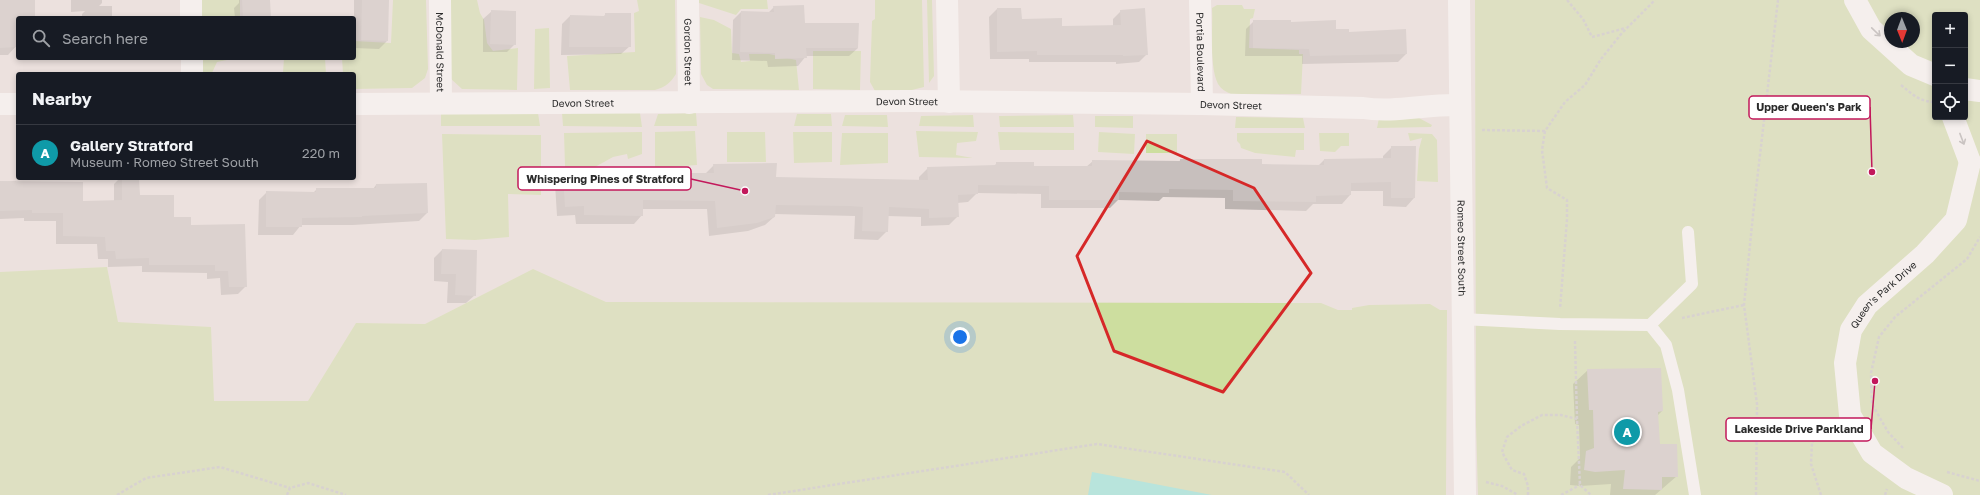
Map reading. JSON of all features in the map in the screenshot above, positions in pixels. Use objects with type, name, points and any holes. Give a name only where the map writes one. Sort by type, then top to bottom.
[{"type":"street","points":[[191,0],[191,16]]},
{"type":"street","name":"McDonald Street","points":[[440,0],[441,103]]},
{"type":"street","name":"Gordon Street","points":[[688,0],[690,103]]},
{"type":"street","points":[[947,0],[949,102]]},
{"type":"street","name":"Portia Boulevard","points":[[1200,0],[1202,104]]},
{"type":"street","name":"Romeo Street South","points":[[1459,0],[1459,105],[1465,487]]},
{"type":"street","points":[[1855,0],[1871,29],[1911,65],[1932,87]]},
{"type":"street","points":[[192,60],[192,72]]},
{"type":"street","points":[[1911,65],[1932,74]]},
{"type":"street","points":[[1968,89],[1980,91]]},
{"type":"street","name":"Devon Street","points":[[356,104],[949,102],[1202,104],[1363,108],[1376,110],[1440,104],[1459,105]]},
{"type":"street","points":[[0,104],[16,104]]},
{"type":"street","points":[[1955,120],[1975,157]]},
{"type":"street","name":"Queen's Park Drive","points":[[1938,494],[1906,478],[1872,453],[1850,415],[1845,363],[1851,330],[1867,305],[1925,254],[1956,220],[1975,157]]},
{"type":"lane","points":[[1462,319],[1560,324],[1650,325],[1692,284],[1688,232]]},
{"type":"lane","points":[[1650,325],[1666,346],[1674,376],[1695,495]]},
{"type":"path","points":[[1567,0],[1582,19],[1592,37],[1629,27],[1655,0]]},
{"type":"path","points":[[1756,495],[1757,404],[1744,305],[1778,0]]},
{"type":"path","points":[[1560,324],[1567,200],[1547,188],[1542,150],[1545,131],[1565,102],[1585,85],[1601,59],[1622,33],[1636,20]]},
{"type":"path","points":[[1477,131],[1545,131]]},
{"type":"path","points":[[1904,449],[1888,432],[1872,404],[1872,373],[1879,337],[1894,317],[1941,278],[1967,259],[1980,237]]},
{"type":"path","points":[[1650,325],[1744,305]]},
{"type":"path","points":[[1575,323],[1580,485],[1591,495]]},
{"type":"path","points":[[1528,495],[1528,486],[1524,474],[1512,470],[1502,452],[1507,437],[1520,426],[1542,415],[1561,415],[1577,419]]},
{"type":"path","points":[[1821,495],[1811,464],[1812,442],[1850,415]]},
{"type":"path","points":[[768,495],[1097,444],[1285,472],[1309,495]]},
{"type":"path","points":[[117,495],[146,478],[220,467],[290,488],[308,483],[346,495]]},
{"type":"path","points":[[1942,470],[1980,481]]},
{"type":"path","points":[[1561,495],[1580,485]]},
{"type":"path","points":[[1465,487],[1502,486],[1518,495]]},
{"type":"path","points":[[287,495],[290,488]]},
{"type":"highlighted area","points":[[1147,141],[1254,188],[1311,273],[1223,392],[1114,351],[1077,256]]},
{"type":"green space","points":[[200,0],[240,0],[240,16],[201,16]]},
{"type":"green space","points":[[393,0],[426,0],[428,69],[425,78],[412,88],[356,89],[356,72],[343,72],[342,60],[356,60],[356,41],[391,43]]},
{"type":"green space","points":[[449,0],[477,0],[480,13],[484,20],[487,43],[493,51],[518,48],[517,90],[462,89],[450,78]]},
{"type":"green space","points":[[637,0],[675,0],[676,74],[674,77],[665,86],[655,90],[570,90],[567,56],[635,52],[634,13],[639,11]]},
{"type":"green space","points":[[699,0],[767,0],[768,9],[741,9],[736,15],[699,3]]},
{"type":"green space","points":[[875,0],[922,0],[924,87],[912,90],[875,91],[870,82],[872,21],[875,19]]},
{"type":"green space","points":[[927,0],[932,0],[934,76],[929,83]]},
{"type":"green space","points":[[1475,0],[1980,0],[1980,495],[1478,495],[1476,424]]},
{"type":"green space","points":[[1217,5],[1242,5],[1244,9],[1255,9],[1253,18],[1250,19],[1249,48],[1299,50],[1299,54],[1303,54],[1301,94],[1231,94],[1225,91],[1218,84],[1212,58],[1212,8]]},
{"type":"green space","points":[[700,17],[714,20],[731,29],[732,53],[739,54],[741,62],[750,61],[749,54],[769,54],[796,60],[799,90],[713,89],[707,85],[701,74]]},
{"type":"green space","points":[[549,28],[550,88],[534,89],[535,29]]},
{"type":"green space","points":[[813,51],[861,51],[860,90],[813,89]]},
{"type":"green space","points":[[201,60],[227,60],[217,62],[212,72],[203,72]]},
{"type":"green space","points":[[284,60],[325,60],[326,72],[283,72]]},
{"type":"green space","points":[[441,112],[538,113],[540,126],[441,126]]},
{"type":"green space","points":[[562,113],[640,113],[642,127],[563,126]]},
{"type":"green space","points":[[696,113],[697,126],[654,126],[658,114]]},
{"type":"green space","points":[[797,114],[831,114],[832,126],[794,126]]},
{"type":"green space","points":[[845,115],[887,115],[888,127],[842,126]]},
{"type":"green space","points":[[973,115],[974,127],[919,126],[921,116]]},
{"type":"green space","points":[[1073,115],[1074,127],[1000,127],[999,116]]},
{"type":"green space","points":[[1095,116],[1133,116],[1133,128],[1095,127]]},
{"type":"green space","points":[[1236,117],[1303,118],[1305,128],[1235,128]]},
{"type":"green space","points":[[1379,118],[1419,118],[1432,125],[1431,127],[1377,128]]},
{"type":"green space","points":[[695,131],[697,165],[655,168],[655,132]]},
{"type":"green space","points":[[916,131],[978,132],[976,141],[957,143],[956,155],[973,158],[919,157]]},
{"type":"green space","points":[[642,132],[642,154],[628,159],[627,154],[613,157],[595,167],[565,167],[564,133]]},
{"type":"green space","points":[[727,132],[765,132],[766,162],[727,162]]},
{"type":"green space","points":[[793,132],[832,132],[832,162],[794,163]]},
{"type":"green space","points":[[998,132],[1074,133],[1074,150],[1000,150]]},
{"type":"green space","points":[[1099,132],[1135,134],[1134,154],[1098,152]]},
{"type":"green space","points":[[842,133],[888,133],[888,163],[840,165]]},
{"type":"green space","points":[[1237,133],[1304,133],[1304,150],[1296,150],[1295,157],[1255,153],[1241,148],[1237,141]]},
{"type":"green space","points":[[1319,133],[1349,133],[1349,146],[1341,146],[1335,152],[1320,151]]},
{"type":"green space","points":[[1408,133],[1432,134],[1437,140],[1438,182],[1417,181],[1419,149],[1422,138],[1410,141]]},
{"type":"green space","points":[[442,134],[541,135],[541,195],[508,194],[509,237],[475,240],[446,239]]},
{"type":"green space","points":[[1146,134],[1177,134],[1177,153],[1146,153]]},
{"type":"green space","points":[[107,267],[118,322],[211,327],[214,401],[308,401],[356,323],[425,324],[533,269],[606,302],[1321,303],[1338,310],[1352,310],[1352,308],[1369,305],[1430,304],[1440,310],[1447,310],[1446,495],[0,495],[0,272]]},
{"type":"water","points":[[1092,472],[1212,495],[1088,495]]},
{"type":"building","points":[[0,0],[35,0],[35,16],[16,16],[16,47],[0,48]]},
{"type":"building","points":[[242,0],[270,0],[271,16],[243,16]]},
{"type":"building","points":[[362,0],[389,0],[388,41],[361,40]]},
{"type":"building","points":[[804,5],[805,23],[859,23],[858,48],[806,48],[807,58],[775,59],[775,53],[740,52],[741,11],[774,12],[773,6]]},
{"type":"building","points":[[997,8],[1021,8],[1022,19],[1062,18],[1062,26],[1121,25],[1120,10],[1145,8],[1148,55],[1037,55],[1037,51],[997,52]]},
{"type":"building","points":[[491,10],[516,11],[516,45],[490,44]]},
{"type":"building","points":[[605,13],[631,13],[631,47],[569,47],[570,15],[605,16]]},
{"type":"building","points":[[1253,20],[1291,20],[1291,22],[1336,20],[1336,29],[1349,29],[1349,32],[1406,29],[1407,54],[1310,56],[1309,49],[1253,48]]},
{"type":"building","points":[[1391,146],[1416,146],[1415,198],[1391,198],[1391,182],[1351,183],[1351,195],[1316,196],[1316,202],[1233,201],[1233,190],[1169,189],[1169,193],[1119,192],[1119,200],[1049,200],[1049,186],[978,185],[978,194],[958,195],[959,217],[929,218],[929,209],[889,207],[888,232],[862,231],[863,207],[850,206],[776,205],[775,217],[757,223],[717,228],[715,201],[643,200],[643,216],[584,215],[584,206],[565,207],[563,175],[614,173],[714,173],[713,164],[777,163],[776,177],[928,180],[927,167],[996,165],[996,162],[1034,162],[1034,166],[1092,166],[1092,160],[1180,161],[1180,159],[1262,159],[1262,164],[1324,165],[1324,159],[1391,158]]},
{"type":"building","points":[[122,180],[139,180],[140,195],[174,195],[174,217],[191,217],[191,225],[245,224],[247,287],[229,287],[228,271],[215,271],[215,265],[149,265],[149,258],[116,259],[115,251],[106,251],[105,237],[63,236],[63,213],[32,213],[32,210],[0,211],[0,181],[83,182],[83,201],[122,200]]},
{"type":"building","points":[[427,183],[428,213],[362,217],[302,218],[302,227],[266,227],[266,191],[316,192],[316,188],[376,188],[376,184]]},
{"type":"building","points":[[442,249],[477,250],[476,296],[455,295],[456,274],[441,274]]},
{"type":"building","points":[[1661,368],[1663,411],[1658,412],[1660,444],[1677,444],[1678,477],[1662,477],[1662,490],[1623,489],[1625,470],[1595,472],[1584,470],[1586,451],[1594,448],[1593,410],[1589,410],[1587,369]]},
{"type":"place","name":"Upper Queen's Park","points":[[1872,172]]},
{"type":"place","name":"Whispering Pines of Stratford","points":[[745,191]]},
{"type":"place","name":"Lakeside Drive Parkland","points":[[1875,381]]},
{"type":"place","name":"Gallery Stratford","points":[[1627,432]]}]
